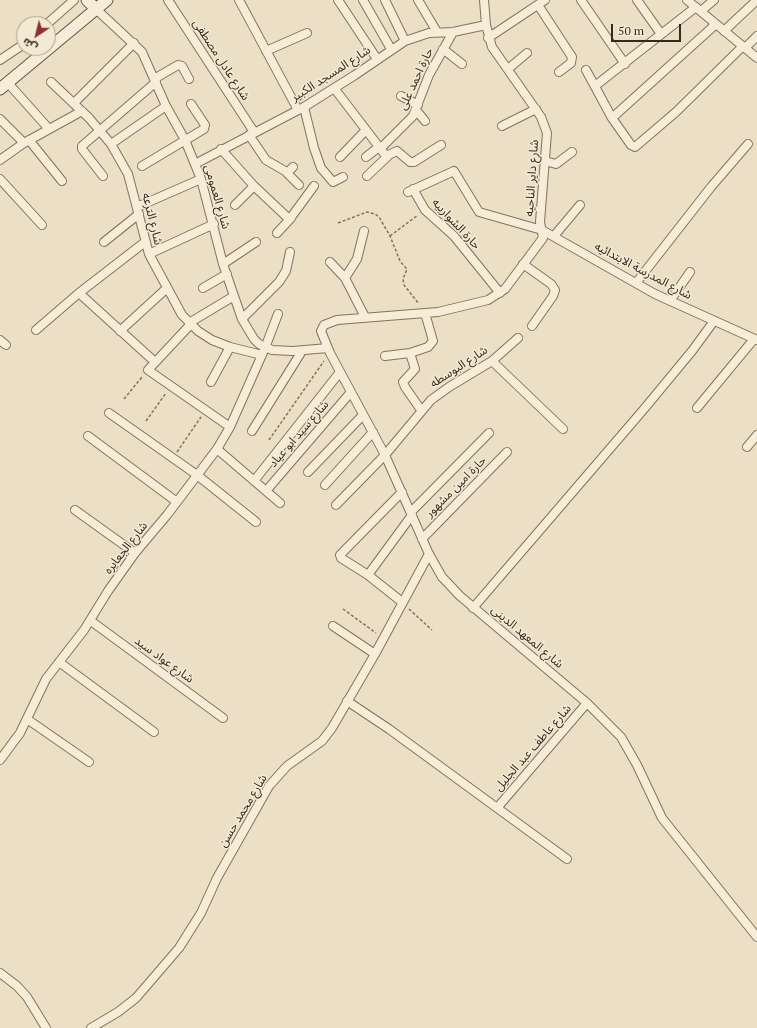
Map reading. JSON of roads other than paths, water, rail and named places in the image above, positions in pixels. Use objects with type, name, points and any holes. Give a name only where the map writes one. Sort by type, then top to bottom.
[{"type":"main road","points":[[87,0],[96,8]]},
{"type":"main road","points":[[4,86],[107,0]]},
{"type":"street","points":[[56,16],[74,0]]},
{"type":"street","name":"شارع عادل مصطفى","points":[[168,0],[252,133],[266,160],[290,170],[299,185]]},
{"type":"street","points":[[239,0],[266,51],[301,108],[321,168],[333,182],[338,181],[343,177]]},
{"type":"street","points":[[338,0],[377,59]]},
{"type":"street","points":[[363,0],[391,49]]},
{"type":"street","points":[[385,0],[405,41]]},
{"type":"street","points":[[418,0],[437,32]]},
{"type":"street","name":"شارع داير الناحيه","points":[[321,331],[324,325],[336,320],[438,312],[481,302],[500,293],[543,238],[540,222],[547,133],[541,117],[536,109],[492,47],[488,38],[484,0]]},
{"type":"street","points":[[488,38],[545,0]]},
{"type":"street","points":[[581,0],[625,64]]},
{"type":"street","points":[[637,0],[661,34]]},
{"type":"street","points":[[687,0],[757,58]]},
{"type":"street","points":[[595,86],[625,64],[661,34],[714,0]]},
{"type":"street","points":[[724,30],[757,0]]},
{"type":"street","points":[[538,5],[572,58],[571,63],[559,72]]},
{"type":"street","name":"شارع العمومى","points":[[96,8],[142,52],[166,106],[185,140],[201,179],[214,224],[223,264],[242,319],[254,339],[264,351]]},
{"type":"street","points":[[612,118],[716,24]]},
{"type":"street","name":"شارع المسجد الكبير","points":[[195,164],[301,108],[405,41],[416,36],[437,32],[453,32],[486,25]]},
{"type":"street","name":"حارة احمد على","points":[[366,157],[380,148],[409,121],[417,107],[429,75],[453,32]]},
{"type":"street","points":[[266,51],[307,33]]},
{"type":"street","points":[[586,70],[612,118],[630,145],[638,146],[757,36]]},
{"type":"street","points":[[74,103],[134,44]]},
{"type":"street","points":[[0,60],[16,49]]},
{"type":"street","points":[[444,49],[462,64]]},
{"type":"street","points":[[508,68],[527,53]]},
{"type":"street","points":[[103,176],[82,148],[83,144],[155,80],[178,65],[182,66],[189,80]]},
{"type":"street","name":"شارع الترعه","points":[[51,82],[99,129],[111,144],[128,174],[149,254],[182,316],[189,324],[212,340],[230,347],[264,351]]},
{"type":"street","points":[[4,86],[49,129]]},
{"type":"street","points":[[334,88],[380,148],[388,156]]},
{"type":"street","points":[[401,96],[417,107],[425,121]]},
{"type":"street","points":[[142,166],[205,128],[191,104]]},
{"type":"street","points":[[111,144],[166,106]]},
{"type":"street","points":[[502,126],[536,109]]},
{"type":"street","points":[[0,160],[27,141],[82,111]]},
{"type":"street","points":[[0,119],[27,141],[62,181]]},
{"type":"street","points":[[340,157],[366,130]]},
{"type":"street","points":[[367,176],[388,156],[397,150],[410,162],[414,162],[441,144]]},
{"type":"street","points":[[636,283],[711,187],[748,144]]},
{"type":"street","points":[[221,149],[254,186],[287,217],[291,218]]},
{"type":"street","points":[[545,161],[556,164],[572,152]]},
{"type":"street","name":"شارع المدرسة الابتدائيه","points":[[411,190],[454,171],[473,206],[479,212],[542,230],[670,301],[756,340]]},
{"type":"street","points":[[0,179],[42,225]]},
{"type":"street","points":[[104,242],[138,210],[201,179]]},
{"type":"street","points":[[235,205],[254,186]]},
{"type":"street","points":[[278,233],[314,186]]},
{"type":"street","name":"حارة الشواربيه","points":[[411,190],[425,210],[454,236],[500,293]]},
{"type":"street","points":[[554,236],[580,205]]},
{"type":"street","points":[[149,254],[214,224]]},
{"type":"street","points":[[345,278],[357,259],[364,231]]},
{"type":"street","points":[[36,330],[79,293],[145,242]]},
{"type":"street","points":[[223,264],[256,242]]},
{"type":"street","points":[[242,319],[283,277],[288,265],[290,252]]},
{"type":"street","points":[[330,262],[345,278],[365,317]]},
{"type":"street","points":[[523,264],[551,284],[555,290],[553,296],[532,326]]},
{"type":"street","points":[[670,301],[690,272]]},
{"type":"street","points":[[203,288],[227,274]]},
{"type":"street","points":[[120,331],[167,288]]},
{"type":"street","points":[[79,293],[155,362]]},
{"type":"street","points":[[230,427],[148,370],[189,324],[234,296]]},
{"type":"street","points":[[385,356],[410,353],[428,347],[433,341],[424,313]]},
{"type":"street","name":"شارع الجعايره","points":[[0,760],[27,719],[46,680],[91,621],[108,591],[217,449],[230,427],[264,351],[278,314]]},
{"type":"street","points":[[473,608],[644,409],[692,351],[714,321]]},
{"type":"street","name":"شارع المعهد الدينى","points":[[321,331],[329,351],[385,455],[429,554],[451,587],[473,608],[587,703],[621,737],[637,765],[662,818],[757,936]]},
{"type":"street","name":"شارع البوسطه","points":[[336,505],[385,455],[421,410],[439,393],[492,361],[518,338]]},
{"type":"street","points":[[698,408],[756,340]]},
{"type":"street","points":[[211,382],[230,347]]},
{"type":"street","points":[[264,351],[329,351]]},
{"type":"street","points":[[252,431],[302,351]]},
{"type":"street","points":[[410,353],[415,369],[405,379],[404,384],[421,410]]},
{"type":"street","points":[[492,361],[562,429]]},
{"type":"street","points":[[254,481],[340,372]]},
{"type":"street","name":"شارع سيد ابو عياد","points":[[266,491],[351,392]]},
{"type":"street","points":[[109,413],[197,475],[256,522]]},
{"type":"street","points":[[308,472],[363,415]]},
{"type":"street","points":[[325,485],[373,432]]},
{"type":"street","points":[[368,575],[411,513],[489,433]]},
{"type":"street","points":[[747,447],[757,435]]},
{"type":"street","points":[[88,436],[177,502]]},
{"type":"street","points":[[217,449],[280,503]]},
{"type":"street","name":"حارة امين مشهور","points":[[422,539],[507,452]]},
{"type":"street","points":[[402,492],[340,555],[402,602]]},
{"type":"street","points":[[75,510],[135,554]]},
{"type":"street","name":"شارع محمد حسن","points":[[90,1028],[118,1012],[136,998],[175,953],[201,913],[217,878],[269,786],[287,766],[322,741],[375,654],[429,554]]},
{"type":"street","name":"شارع عواد سيد","points":[[91,621],[223,718]]},
{"type":"street","points":[[333,626],[375,654]]},
{"type":"street","points":[[59,662],[154,732]]},
{"type":"street","points":[[347,701],[389,729],[566,859]]},
{"type":"street","name":"شارع عاطف عبد الجليل","points":[[497,808],[587,703]]},
{"type":"street","points":[[27,719],[89,762]]},
{"type":"street","points":[[0,973],[17,986],[27,997],[46,1028]]}]
